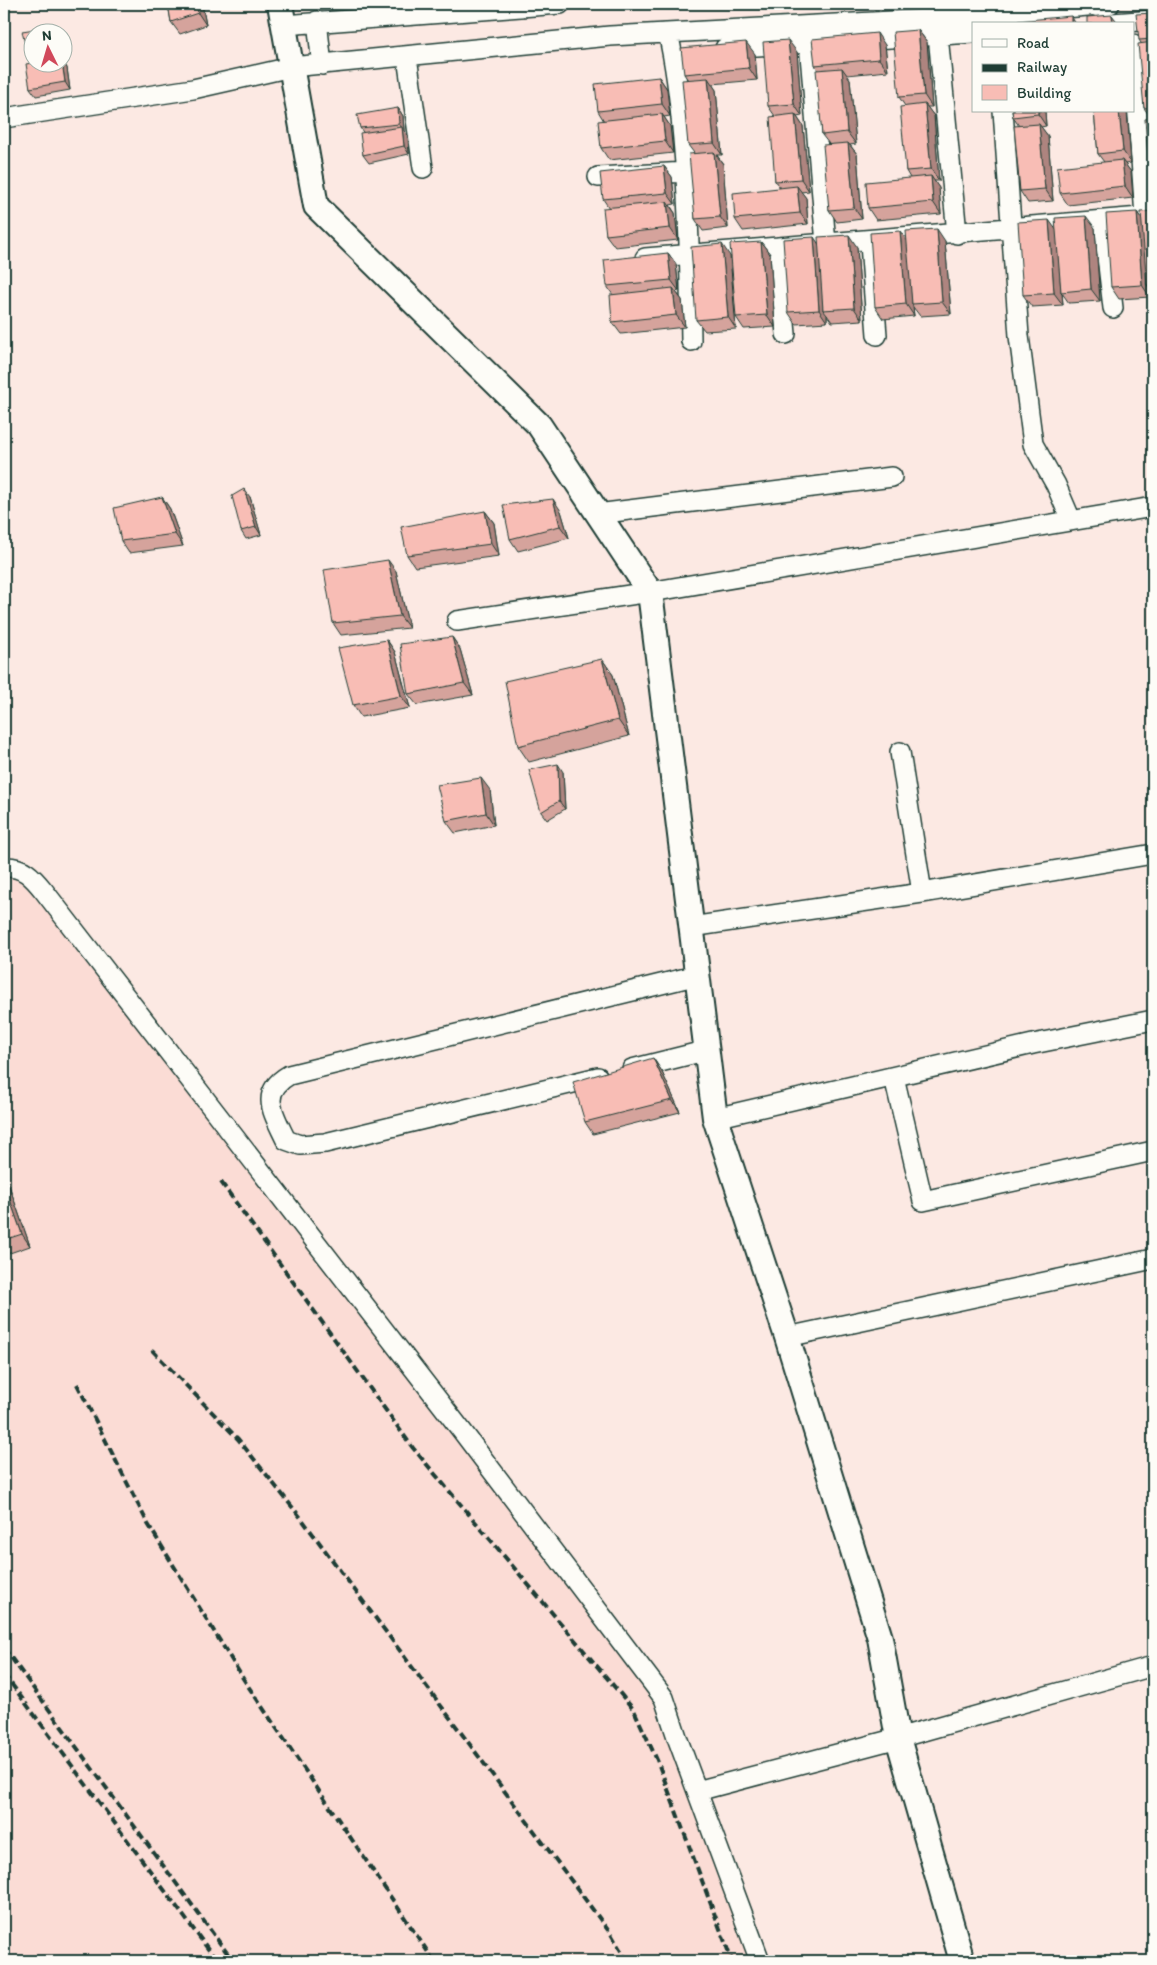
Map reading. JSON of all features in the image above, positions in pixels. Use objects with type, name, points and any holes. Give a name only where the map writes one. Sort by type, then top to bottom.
[{"type":"street","points":[[560,4],[454,8],[317,21],[282,14],[316,206],[539,426],[596,514],[650,592],[715,1118],[787,1337],[880,1638],[898,1738],[962,1961]]},
{"type":"street","points":[[4,118],[193,89],[292,67],[610,36],[685,46],[809,33],[934,27],[968,18],[997,19],[1110,4]]},
{"type":"street","points":[[1106,22],[1131,16],[1153,20]]},
{"type":"street","points":[[317,21],[322,65]]},
{"type":"street","points":[[934,27],[957,234]]},
{"type":"street","points":[[685,46],[809,33]]},
{"type":"street","points":[[809,33],[826,244]]},
{"type":"street","points":[[685,46],[686,172],[690,254],[691,341]]},
{"type":"street","points":[[625,260],[1103,222],[1149,216],[1134,55]]},
{"type":"street","points":[[407,57],[423,168]]},
{"type":"street","points":[[1003,112],[1019,336],[1033,444],[1056,485],[1071,520]]},
{"type":"street","points":[[598,178],[686,172]]},
{"type":"street","points":[[1103,222],[1113,308]]},
{"type":"street","points":[[870,241],[877,335]]},
{"type":"street","points":[[778,247],[786,334]]},
{"type":"street","points":[[596,514],[892,477]]},
{"type":"street","points":[[457,621],[650,592],[1153,507]]},
{"type":"street","points":[[900,752],[922,893]]},
{"type":"street","points":[[691,927],[922,893],[1153,854]]},
{"type":"street","points":[[4,867],[15,866],[30,874],[44,891],[462,1431],[664,1698],[760,1961]]},
{"type":"street","points":[[698,975],[289,1075],[276,1082],[270,1096],[275,1117],[286,1140],[300,1145],[325,1143],[708,1050]]},
{"type":"street","points":[[715,1118],[1033,1044],[1153,1020]]},
{"type":"street","points":[[894,1077],[923,1201],[1153,1151]]},
{"type":"street","points":[[787,1337],[1153,1258]]},
{"type":"street","points":[[697,1791],[898,1738],[1153,1666]]},
{"type":"shaded area","points":[[22,870],[662,1699],[755,1961],[4,1961],[4,873]]},
{"type":"building","points":[[168,4],[196,4],[198,13],[171,22]]},
{"type":"building","points":[[1153,13],[1153,39],[1139,40],[1136,14]]},
{"type":"building","points":[[1112,15],[1113,22],[1087,22],[1087,17]]},
{"type":"building","points":[[1071,16],[1071,22],[1006,22]]},
{"type":"building","points":[[918,30],[924,95],[899,97],[893,32]]},
{"type":"building","points":[[877,33],[879,59],[815,65],[812,39]]},
{"type":"building","points":[[788,40],[794,104],[768,106],[763,42]]},
{"type":"building","points":[[746,42],[749,68],[684,74],[681,48]]},
{"type":"building","points":[[1153,42],[1153,107],[1144,108],[1138,44]]},
{"type":"building","points":[[842,68],[847,132],[822,135],[816,70]]},
{"type":"building","points":[[27,72],[64,72],[65,82],[30,88]]},
{"type":"building","points":[[659,77],[662,104],[598,111],[595,84]]},
{"type":"building","points":[[708,78],[714,143],[688,145],[682,80]]},
{"type":"building","points":[[925,104],[931,169],[906,171],[900,107]]},
{"type":"building","points":[[398,108],[399,124],[360,128],[357,115]]},
{"type":"building","points":[[1012,112],[1038,112],[1038,114],[1013,117]]},
{"type":"building","points":[[1094,112],[1119,112],[1123,151],[1098,154]]},
{"type":"building","points":[[662,114],[665,141],[601,148],[598,121]]},
{"type":"building","points":[[795,114],[801,179],[775,181],[770,117]]},
{"type":"building","points":[[1153,118],[1153,183],[1150,184],[1145,119]]},
{"type":"building","points":[[1039,124],[1045,189],[1020,191],[1014,126]]},
{"type":"building","points":[[402,127],[404,146],[363,155],[360,133]]},
{"type":"building","points":[[848,143],[854,208],[829,210],[823,145]]},
{"type":"building","points":[[714,152],[720,217],[695,219],[689,154]]},
{"type":"building","points":[[1122,160],[1125,186],[1060,193],[1057,167]]},
{"type":"building","points":[[664,166],[667,193],[603,199],[600,173]]},
{"type":"building","points":[[931,176],[933,202],[868,208],[866,182]]},
{"type":"building","points":[[797,186],[800,213],[735,219],[733,193]]},
{"type":"building","points":[[667,202],[670,228],[606,235],[603,208]]},
{"type":"building","points":[[1153,211],[1153,285],[1147,285],[1141,212]]},
{"type":"building","points":[[1137,212],[1142,285],[1111,287],[1106,214]]},
{"type":"building","points":[[1086,216],[1091,289],[1061,292],[1055,218]]},
{"type":"building","points":[[1049,220],[1054,293],[1023,295],[1018,222]]},
{"type":"building","points":[[937,229],[942,302],[912,304],[906,231]]},
{"type":"building","points":[[900,231],[906,304],[875,307],[870,233]]},
{"type":"building","points":[[849,235],[854,308],[823,310],[818,237]]},
{"type":"building","points":[[814,237],[819,310],[788,312],[783,239]]},
{"type":"building","points":[[761,242],[767,315],[736,317],[730,244]]},
{"type":"building","points":[[722,244],[728,317],[696,320],[691,247]]},
{"type":"building","points":[[668,253],[671,280],[607,286],[604,260]]},
{"type":"building","points":[[673,288],[676,315],[612,322],[610,295]]},
{"type":"building","points":[[244,489],[256,527],[241,531],[232,496]]},
{"type":"building","points":[[162,497],[175,534],[121,541],[114,508]]},
{"type":"building","points":[[553,499],[560,526],[510,539],[503,505]]},
{"type":"building","points":[[485,511],[491,544],[407,555],[401,527]]},
{"type":"building","points":[[388,560],[400,616],[333,623],[324,570]]},
{"type":"building","points":[[452,637],[464,683],[408,694],[400,644]]},
{"type":"building","points":[[387,640],[401,696],[353,705],[338,648]]},
{"type":"building","points":[[602,659],[618,720],[518,746],[505,681]]},
{"type":"building","points":[[558,764],[559,801],[541,812],[529,770]]},
{"type":"building","points":[[481,778],[486,813],[446,821],[437,785]]},
{"type":"building","points":[[653,1058],[672,1100],[585,1122],[573,1082]]},
{"type":"building","points":[[4,1183],[22,1234],[4,1240]]},
{"type":"railway","points":[[221,1182],[413,1448],[634,1710],[657,1760],[732,1961]]},
{"type":"railway","points":[[152,1350],[238,1439],[301,1518],[611,1934],[627,1961]]},
{"type":"railway","points":[[77,1384],[148,1524],[244,1680],[434,1961]]},
{"type":"railway","points":[[4,1648],[233,1961]]},
{"type":"railway","points":[[4,1674],[217,1961]]}]
